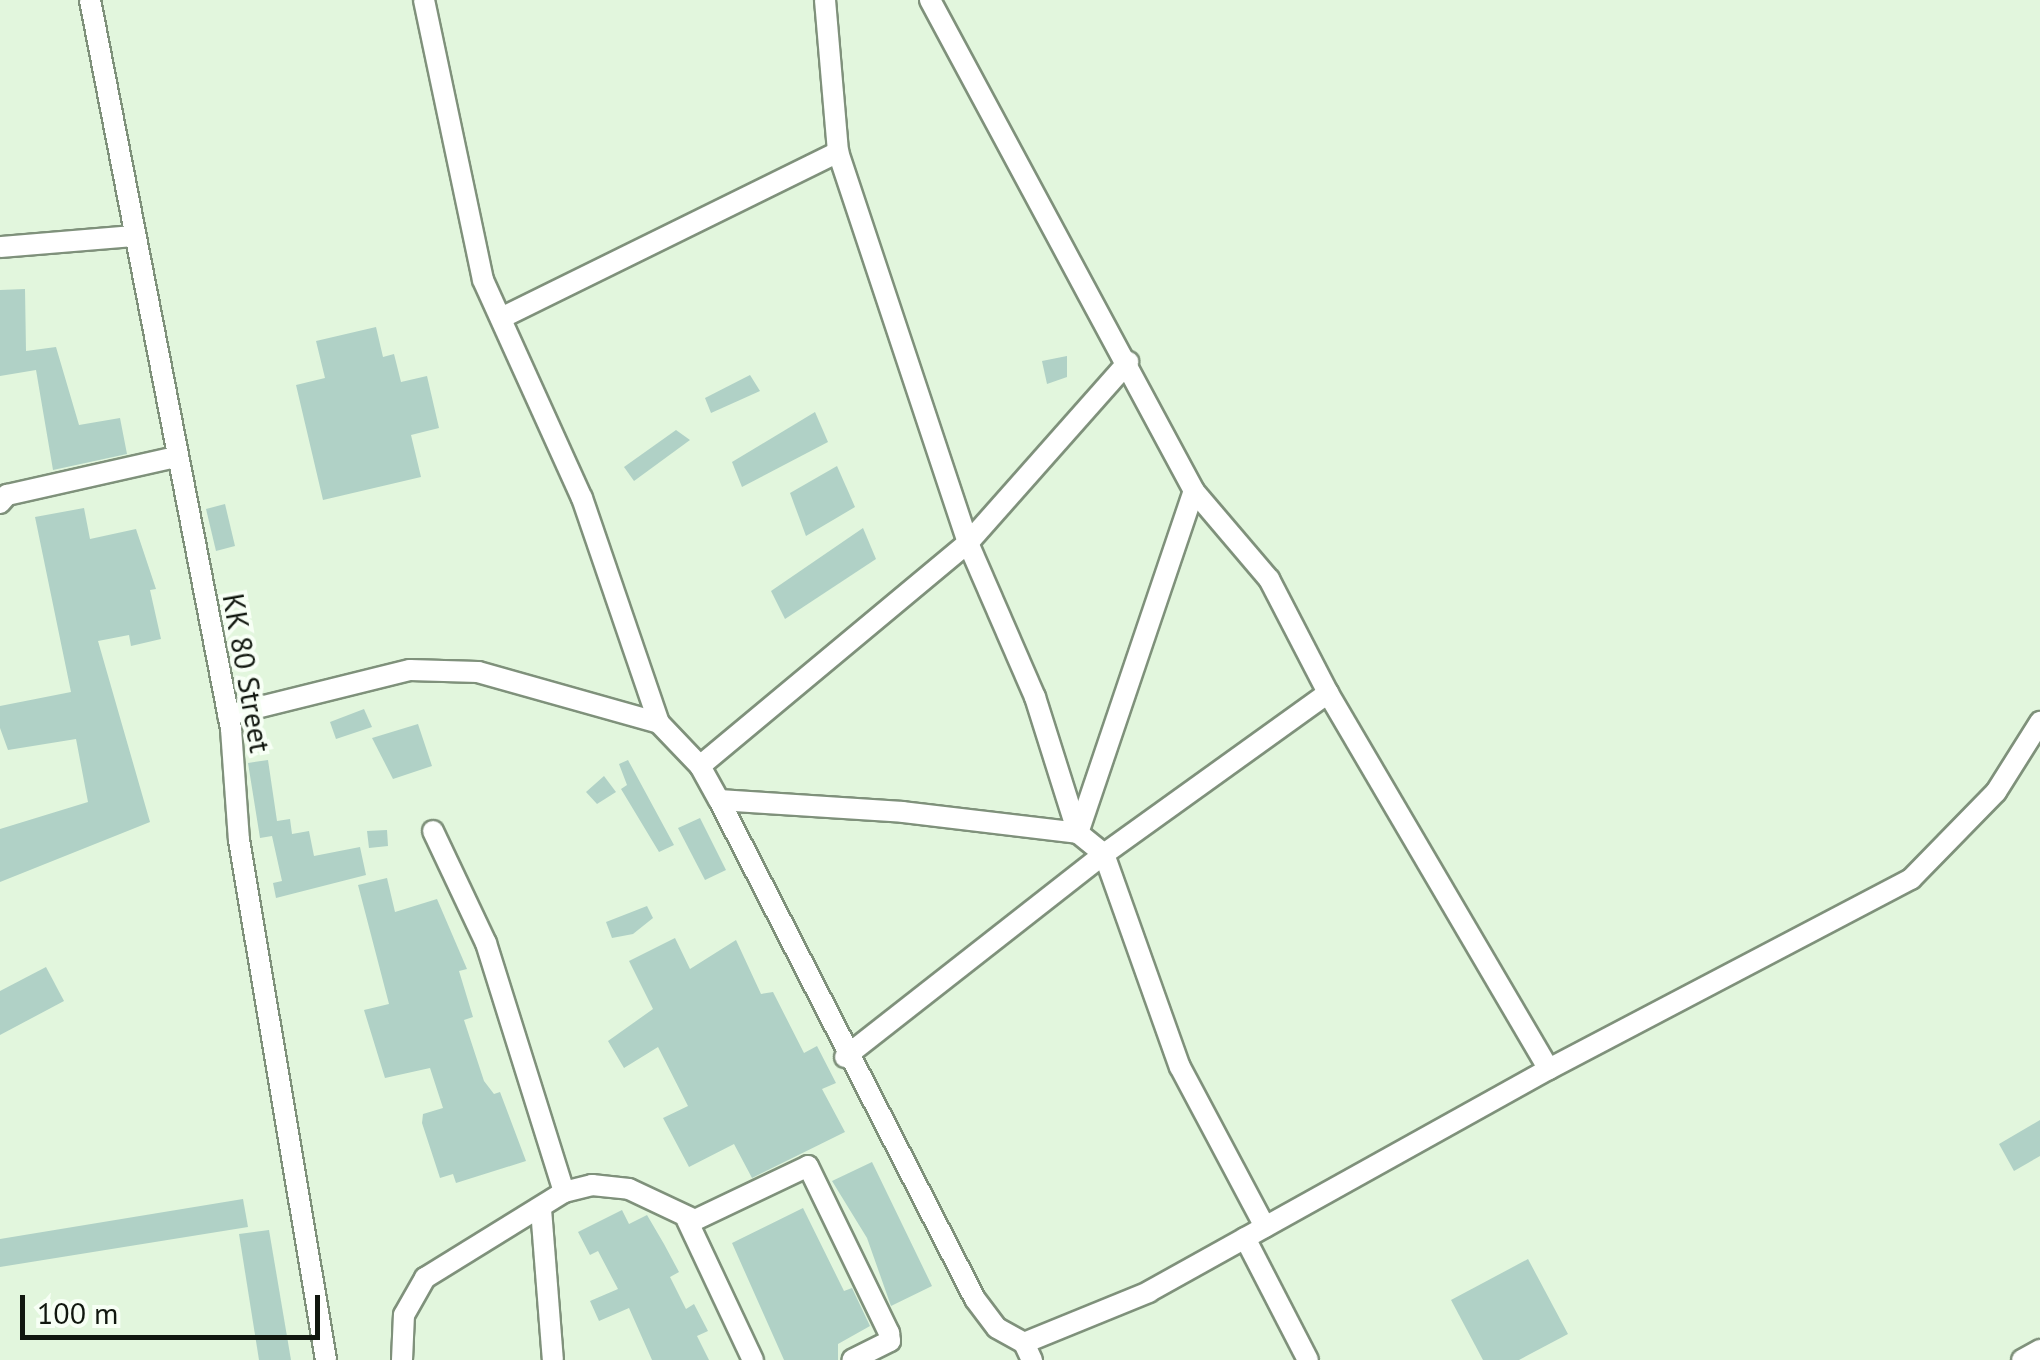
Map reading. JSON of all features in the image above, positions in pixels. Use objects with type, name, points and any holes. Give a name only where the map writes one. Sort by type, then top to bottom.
[{"type":"street","name":"KK 80 Street","points":[[90,0],[132,236],[228,715],[239,840],[326,1360]]},
{"type":"street","points":[[424,0],[466,224],[501,318],[582,498],[659,723],[700,766],[719,800],[845,1057],[975,1299],[997,1328],[1028,1351],[1149,1292],[1549,1069],[1911,879],[1996,792],[2040,722]]},
{"type":"street","points":[[825,0],[838,152],[968,543],[1035,697],[1078,833]]},
{"type":"street","points":[[930,0],[1194,490],[1269,580],[1328,693],[1549,1069]]},
{"type":"street","points":[[501,318],[838,152]]},
{"type":"street","points":[[0,247],[132,236]]},
{"type":"street","points":[[700,766],[968,543],[1128,362]]},
{"type":"street","points":[[0,502],[7,495],[176,457]]},
{"type":"street","points":[[1078,833],[1194,490]]},
{"type":"street","points":[[228,715],[410,670],[493,676],[659,723]]},
{"type":"street","points":[[845,1057],[1104,854],[1328,693]]},
{"type":"street","points":[[719,800],[903,812],[1078,833],[1104,854],[1180,1067],[1265,1227]]},
{"type":"street","points":[[433,830],[486,943],[564,1192]]},
{"type":"street","points":[[687,1220],[808,1166],[889,1333],[890,1341],[852,1360]]},
{"type":"street","points":[[402,1360],[404,1315],[425,1278],[564,1192],[592,1185],[629,1189],[687,1220],[754,1360]]},
{"type":"street","points":[[541,1209],[554,1360]]},
{"type":"street","points":[[1246,1238],[1308,1360]]},
{"type":"building","points":[[25,289],[26,351],[56,347],[79,425],[120,418],[127,454],[53,470],[36,370],[0,376],[0,290]]},
{"type":"building","points":[[376,327],[383,357],[394,354],[401,382],[427,376],[439,428],[411,435],[421,477],[323,500],[296,385],[325,378],[316,341]]},
{"type":"building","points":[[1067,356],[1067,377],[1047,384],[1042,361]]},
{"type":"building","points":[[750,375],[760,391],[711,413],[705,398]]},
{"type":"building","points":[[815,412],[828,442],[742,487],[732,462]]},
{"type":"building","points":[[676,430],[690,440],[634,481],[624,467]]},
{"type":"building","points":[[837,466],[855,507],[806,536],[790,493]]},
{"type":"building","points":[[225,504],[235,546],[216,551],[206,509]]},
{"type":"building","points":[[84,508],[90,539],[136,529],[156,589],[150,590],[161,639],[131,646],[129,635],[98,641],[150,822],[0,882],[0,829],[88,802],[76,739],[8,750],[0,728],[0,706],[71,692],[35,517]]},
{"type":"building","points":[[863,528],[876,559],[785,619],[771,591]]},
{"type":"building","points":[[364,709],[372,727],[336,739],[330,722]]},
{"type":"building","points":[[418,724],[432,766],[393,779],[372,738]]},
{"type":"building","points":[[268,760],[277,821],[290,819],[292,834],[309,831],[314,856],[360,847],[366,875],[276,898],[273,883],[282,881],[272,836],[260,838],[248,763]]},
{"type":"building","points":[[628,760],[674,845],[659,852],[621,789],[627,785],[619,764]]},
{"type":"building","points":[[604,776],[616,792],[597,804],[586,792]]},
{"type":"building","points":[[700,818],[726,870],[705,880],[678,828]]},
{"type":"building","points":[[387,830],[388,846],[369,848],[367,831]]},
{"type":"building","points":[[387,878],[395,912],[437,899],[467,969],[459,971],[473,1017],[464,1020],[484,1081],[494,1094],[500,1092],[526,1161],[456,1183],[453,1174],[440,1178],[422,1123],[423,1114],[443,1108],[430,1068],[385,1078],[364,1010],[389,1004],[358,885]]},
{"type":"building","points":[[647,906],[653,918],[633,934],[612,938],[606,922]]},
{"type":"building","points":[[675,938],[690,969],[736,940],[761,994],[773,992],[804,1053],[817,1046],[836,1083],[822,1089],[845,1132],[752,1178],[734,1144],[689,1167],[663,1118],[688,1106],[658,1047],[624,1068],[608,1041],[653,1009],[629,961]]},
{"type":"building","points":[[46,967],[64,1001],[0,1035],[0,991]]},
{"type":"building","points":[[2040,1120],[2040,1156],[2014,1171],[1999,1144]]},
{"type":"building","points":[[872,1162],[932,1286],[891,1306],[867,1238],[832,1181]]},
{"type":"building","points":[[243,1199],[248,1227],[0,1267],[0,1239]]},
{"type":"building","points":[[803,1208],[844,1291],[852,1288],[870,1326],[838,1344],[838,1360],[784,1360],[732,1243]]},
{"type":"building","points":[[622,1210],[629,1224],[647,1215],[664,1244],[679,1272],[670,1277],[686,1309],[694,1304],[708,1331],[697,1336],[709,1360],[652,1360],[629,1308],[599,1321],[590,1301],[618,1289],[598,1251],[590,1255],[578,1232]]},
{"type":"building","points":[[269,1230],[291,1360],[259,1360],[239,1234]]},
{"type":"building","points":[[1528,1259],[1568,1334],[1519,1360],[1483,1360],[1451,1300]]}]
